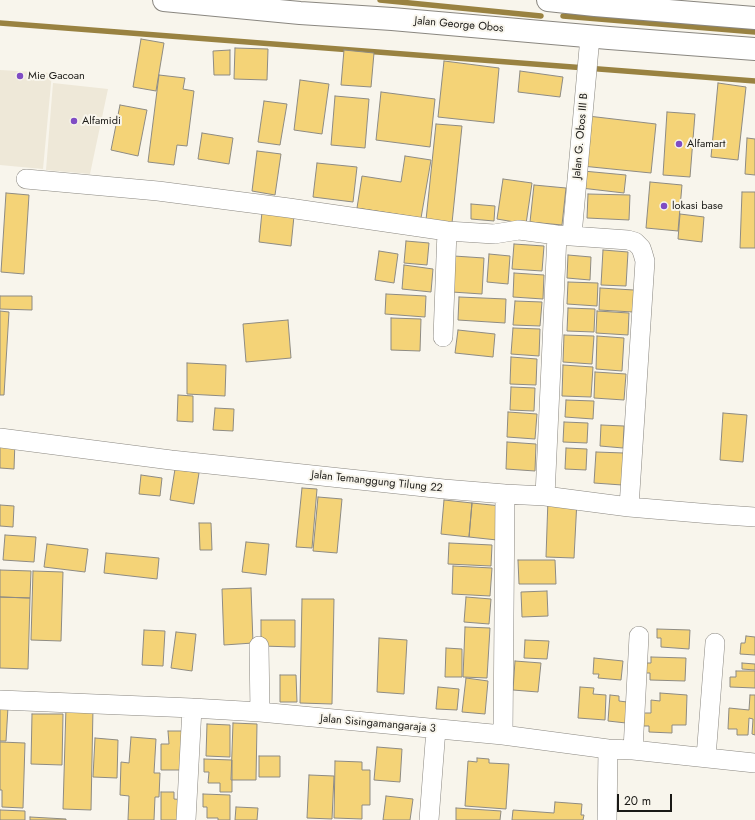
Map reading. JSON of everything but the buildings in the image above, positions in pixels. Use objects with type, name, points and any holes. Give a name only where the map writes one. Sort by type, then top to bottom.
[{"type":"main road","name":"Jalan George Obos","points":[[164,0],[300,13],[392,19],[590,37],[755,49]]},
{"type":"main road","points":[[548,33],[549,0],[755,18]]},
{"type":"street","name":"Jalan G. Obos III B","points":[[545,496],[564,235],[590,37]]},
{"type":"street","points":[[26,180],[158,191],[447,231],[494,234],[519,230],[628,240],[635,242],[641,248],[645,261],[629,507]]},
{"type":"street","points":[[443,337],[447,231]]},
{"type":"street","name":"Jalan Temanggung Tilung 22","points":[[0,438],[171,460],[444,489],[545,496],[629,507],[755,517]]},
{"type":"street","points":[[503,736],[505,494]]},
{"type":"street","points":[[633,750],[639,636]]},
{"type":"street","points":[[706,757],[715,643]]},
{"type":"street","points":[[259,646],[260,712]]},
{"type":"street","name":"Jalan Sisingamangaraja 3","points":[[0,700],[260,712],[503,736],[608,749],[633,750],[755,762]]},
{"type":"street","points":[[186,820],[192,708]]},
{"type":"street","points":[[429,820],[436,729]]},
{"type":"street","points":[[607,820],[608,749]]},
{"type":"shaded area","points":[[0,70],[52,73],[43,169],[0,165]]},
{"type":"shaded area","points":[[53,83],[108,89],[90,174],[46,170]]},
{"type":"waterway","points":[[380,0],[541,16]]},
{"type":"waterway","points":[[563,16],[755,32]]},
{"type":"waterway","points":[[0,23],[755,81]]},
{"type":"place","name":"Mie Gacoan","points":[[20,76]]},
{"type":"place","name":"Alfamidi","points":[[74,121]]},
{"type":"place","name":"Alfamart","points":[[679,144]]},
{"type":"place","name":"lokasi base","points":[[664,206]]}]
